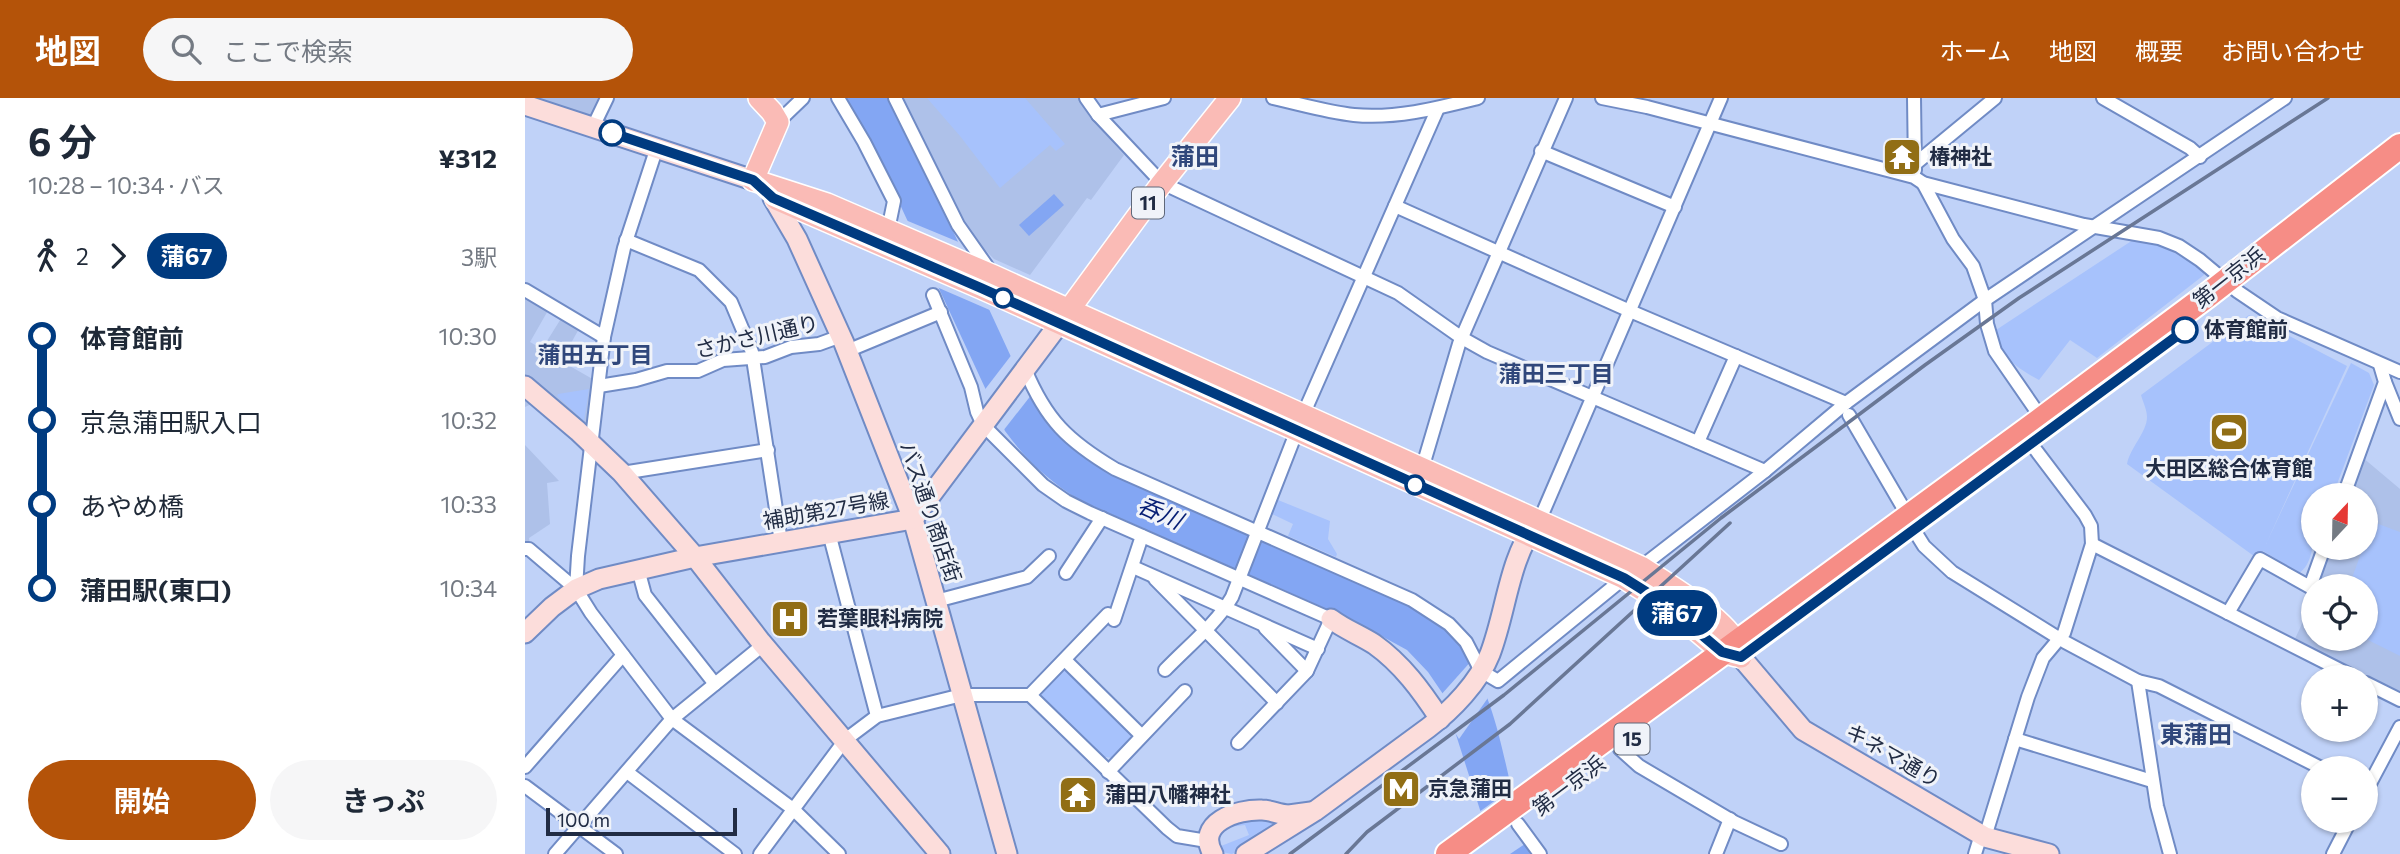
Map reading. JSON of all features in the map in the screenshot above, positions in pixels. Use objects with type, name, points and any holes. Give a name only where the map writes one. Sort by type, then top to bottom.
[{"type":"highway","name":"第一京浜","points":[[1522,820],[1733,650],[1911,523],[2032,445],[2400,146]]},
{"type":"highway","name":"第一京浜","points":[[1911,523],[2042,419],[2400,165]]},
{"type":"highway","name":"第一京浜","points":[[1469,848],[1522,820],[1619,749],[1733,650]]},
{"type":"main road","points":[[753,180],[778,122],[759,98]]},
{"type":"main road","name":"11","points":[[1064,317],[1162,183],[1230,98]]},
{"type":"main road","points":[[753,180],[801,194],[887,230],[972,267],[988,282]]},
{"type":"main road","points":[[753,180],[773,198],[921,262],[988,282],[1633,573],[1664,603],[1733,650]]},
{"type":"main road","points":[[1300,424],[1422,469],[1532,528]]},
{"type":"street","points":[[593,127],[607,98]]},
{"type":"street","points":[[778,122],[803,98]]},
{"type":"street","points":[[838,98],[894,201],[887,230]]},
{"type":"street","points":[[895,98],[988,282]]},
{"type":"street","points":[[1086,98],[1098,115],[1162,183],[1410,300],[1462,338],[1487,352],[1765,471]]},
{"type":"street","points":[[1098,115],[1164,98]]},
{"type":"street","points":[[1273,98],[1355,115],[1391,115],[1438,108],[1478,98]]},
{"type":"street","points":[[1422,469],[1462,338],[1566,98]]},
{"type":"street","points":[[1602,98],[1917,175],[2094,226],[2140,233],[2176,245],[2277,318],[2400,372]]},
{"type":"street","points":[[1246,854],[1315,811],[1442,716],[1480,673],[1490,653],[1518,553],[1593,397],[1721,98]]},
{"type":"street","points":[[1914,98],[1917,175],[1953,239],[1973,265],[1985,300],[1987,324],[1995,351],[2042,419]]},
{"type":"street","points":[[1917,175],[1995,98]]},
{"type":"street","points":[[2103,98],[2190,148],[2200,157]]},
{"type":"street","points":[[1024,371],[1045,412],[1059,428],[1094,457],[1256,533],[1412,600],[1448,624],[1466,642],[1480,673],[1498,681],[1985,300],[2285,98]]},
{"type":"street","points":[[525,105],[753,180]]},
{"type":"street","points":[[1165,670],[1226,607],[1300,424],[1438,108]]},
{"type":"street","points":[[576,589],[604,337],[626,240],[657,148]]},
{"type":"street","points":[[1541,151],[1675,207]]},
{"type":"street","name":"バス通り商店街","points":[[773,198],[797,239],[844,344],[913,519],[1007,854]]},
{"type":"street","points":[[1395,206],[1737,356],[1848,409],[1924,546],[1952,572],[2060,640],[2138,681],[2159,686],[2301,758]]},
{"type":"street","points":[[626,240],[699,270],[731,302],[753,358],[781,542]]},
{"type":"street","points":[[525,290],[604,337]]},
{"type":"street","points":[[933,295],[971,387],[977,412],[988,419],[1043,485],[1066,501],[1102,518],[1240,576],[1331,619],[1391,658],[1442,716]]},
{"type":"street","name":"さかさ川通り","points":[[599,386],[636,380],[667,371],[698,371],[731,359],[753,358],[791,348],[827,342],[844,344],[941,312]]},
{"type":"street","name":"補助第27号線","points":[[525,633],[576,589],[599,579],[695,557],[913,519],[1064,317]]},
{"type":"street","points":[[1698,442],[1737,356]]},
{"type":"street","points":[[2381,365],[2400,419]]},
{"type":"street","points":[[2348,483],[2385,382]]},
{"type":"street","points":[[525,386],[593,444],[622,473],[695,557],[761,642],[940,854]]},
{"type":"street","points":[[1980,845],[2043,658],[2064,633],[2092,544],[2091,526],[2085,515],[2032,445]]},
{"type":"street","points":[[622,473],[768,450]]},
{"type":"street","points":[[1066,573],[1102,518]]},
{"type":"street","points":[[829,534],[877,716]]},
{"type":"street","points":[[1030,695],[1111,617],[1133,567],[1142,536]]},
{"type":"street","points":[[2092,544],[2330,665]]},
{"type":"street","points":[[525,549],[529,549],[576,589],[672,719],[793,809],[839,854]]},
{"type":"street","points":[[936,601],[1027,577],[1049,556]]},
{"type":"street","points":[[2228,613],[2260,559],[2309,587],[2319,560]]},
{"type":"street","points":[[1133,567],[1318,649]]},
{"type":"street","points":[[638,569],[645,595],[715,684]]},
{"type":"street","points":[[1149,573],[1277,703]]},
{"type":"street","points":[[1238,743],[1307,671],[1331,619]]},
{"type":"street","points":[[1259,623],[1307,671]]},
{"type":"street","points":[[555,854],[672,719],[758,649],[761,642]]},
{"type":"street","name":"キネマ通り","points":[[1733,650],[1803,730],[1980,845],[2049,854]]},
{"type":"street","points":[[525,767],[623,655]]},
{"type":"street","points":[[1065,660],[1141,735]]},
{"type":"street","points":[[2138,681],[2153,781],[2170,854]]},
{"type":"street","points":[[2378,689],[2400,700]]},
{"type":"street","points":[[1108,772],[1185,691]]},
{"type":"street","points":[[760,854],[845,740],[877,716],[962,695],[1030,695],[1177,836],[1210,848],[1208,834],[1214,825],[1236,812],[1259,810],[1290,815],[1315,811]]},
{"type":"street","points":[[2378,768],[2400,727]]},
{"type":"street","points":[[2015,739],[2153,781]]},
{"type":"street","points":[[1619,749],[1639,766],[1730,820],[1781,844]]},
{"type":"street","points":[[627,772],[735,854]]},
{"type":"street","points":[[525,786],[616,854]]},
{"type":"street","points":[[1276,813],[1280,833]]},
{"type":"street","points":[[1522,820],[1540,854]]},
{"type":"street","points":[[1716,854],[1730,820]]},
{"type":"street","points":[[2333,854],[2344,833]]},
{"type":"shaded area","points":[[536,98],[605,98],[591,127]]},
{"type":"shaded area","points":[[901,98],[1078,98],[1089,116],[1124,155],[1091,200],[1087,198],[1030,275],[994,259],[971,236]]},
{"type":"shaded area","points":[[927,98],[1025,98],[1065,144],[1056,151],[1050,145],[1000,188]]},
{"type":"shaded area","points":[[2139,236],[2181,256],[2204,272],[2204,275],[2097,358],[2070,340],[2039,380],[2011,361],[2001,349],[1993,332]]},
{"type":"shaded area","points":[[525,292],[550,307],[530,342],[542,349],[562,317],[580,327],[561,361],[596,381],[589,436],[545,398],[525,407]]},
{"type":"shaded area","name":"大田区総合体育館","points":[[2249,315],[2347,366],[2266,544],[2351,363],[2369,373],[2374,385],[2337,483],[2301,483],[2301,560],[2309,560],[2299,573],[2263,551],[2258,559],[2127,464],[2146,423],[2141,395]]},
{"type":"shaded area","points":[[589,389],[584,421],[557,396],[558,394]]},
{"type":"shaded area","points":[[525,445],[559,481],[547,483],[550,524],[529,538],[530,546],[525,549]]},
{"type":"shaded area","points":[[2362,457],[2400,489],[2400,695],[2378,684],[2378,665],[2341,665],[2314,651],[2378,651],[2378,574],[2317,574],[2323,560],[2378,560],[2378,483],[2352,483]]},
{"type":"shaded area","points":[[1278,500],[1330,521],[1328,539],[1337,554],[1336,557],[1288,536],[1293,524],[1272,514]]},
{"type":"shaded area","points":[[2378,524],[2400,532],[2400,656],[2378,645],[2378,574],[2353,574],[2359,560],[2378,560]]},
{"type":"shaded area","points":[[2301,626],[2301,645],[2294,641]]},
{"type":"shaded area","points":[[1063,667],[1132,732],[1133,738],[1112,758],[1099,756],[1042,700],[1042,688]]},
{"type":"shaded area","points":[[1265,816],[1273,820],[1276,829],[1232,854],[1222,852],[1221,846],[1249,835],[1245,825],[1220,828]]},
{"type":"water","name":"呑川","points":[[845,98],[887,98],[918,155],[1029,396],[1048,425],[1064,441],[1112,474],[1415,608],[1453,638],[1477,673],[1487,698],[1530,854],[1491,854],[1481,813],[1443,694],[1428,672],[1407,650],[1356,622],[1079,500],[1047,477],[1021,451],[1005,431],[890,183]]},
{"type":"water","points":[[1054,194],[1064,205],[1029,236],[1019,225]]},
{"type":"pier","points":[[903,219],[961,243],[992,311],[932,285]]},
{"type":"pier","points":[[1013,353],[1032,394],[1003,431],[983,392]]},
{"type":"pier","points":[[1473,659],[1490,695],[1459,739],[1447,720],[1440,696]]},
{"type":"pier","points":[[1514,787],[1528,842],[1510,854],[1489,854],[1479,812]]},
{"type":"railway","points":[[1290,854],[1504,695],[1721,518],[1925,365],[2019,298],[2328,98]]},
{"type":"railway","points":[[1346,854],[1367,832],[1510,724],[1730,523]]},
{"type":"bus line","name":"蒲67","points":[[612,133],[753,180],[773,198],[981,288],[1624,578],[1664,603],[1722,652],[1741,657],[2185,330]]},
{"type":"place","name":"椿神社","points":[[1902,157]]},
{"type":"place","name":"体育館前","points":[[2185,330]]},
{"type":"place","name":"大田区総合体育館","points":[[2229,432]]},
{"type":"place","name":"若葉眼科病院","points":[[790,619]]},
{"type":"place","name":"京急蒲田","points":[[1401,789]]},
{"type":"place","name":"蒲田八幡神社","points":[[1078,795]]},
{"type":"district","name":"蒲田","points":[[1195,157]]},
{"type":"district","name":"蒲田五丁目","points":[[595,355]]},
{"type":"district","name":"蒲田三丁目","points":[[1556,374]]},
{"type":"district","name":"東蒲田","points":[[2196,735]]}]
